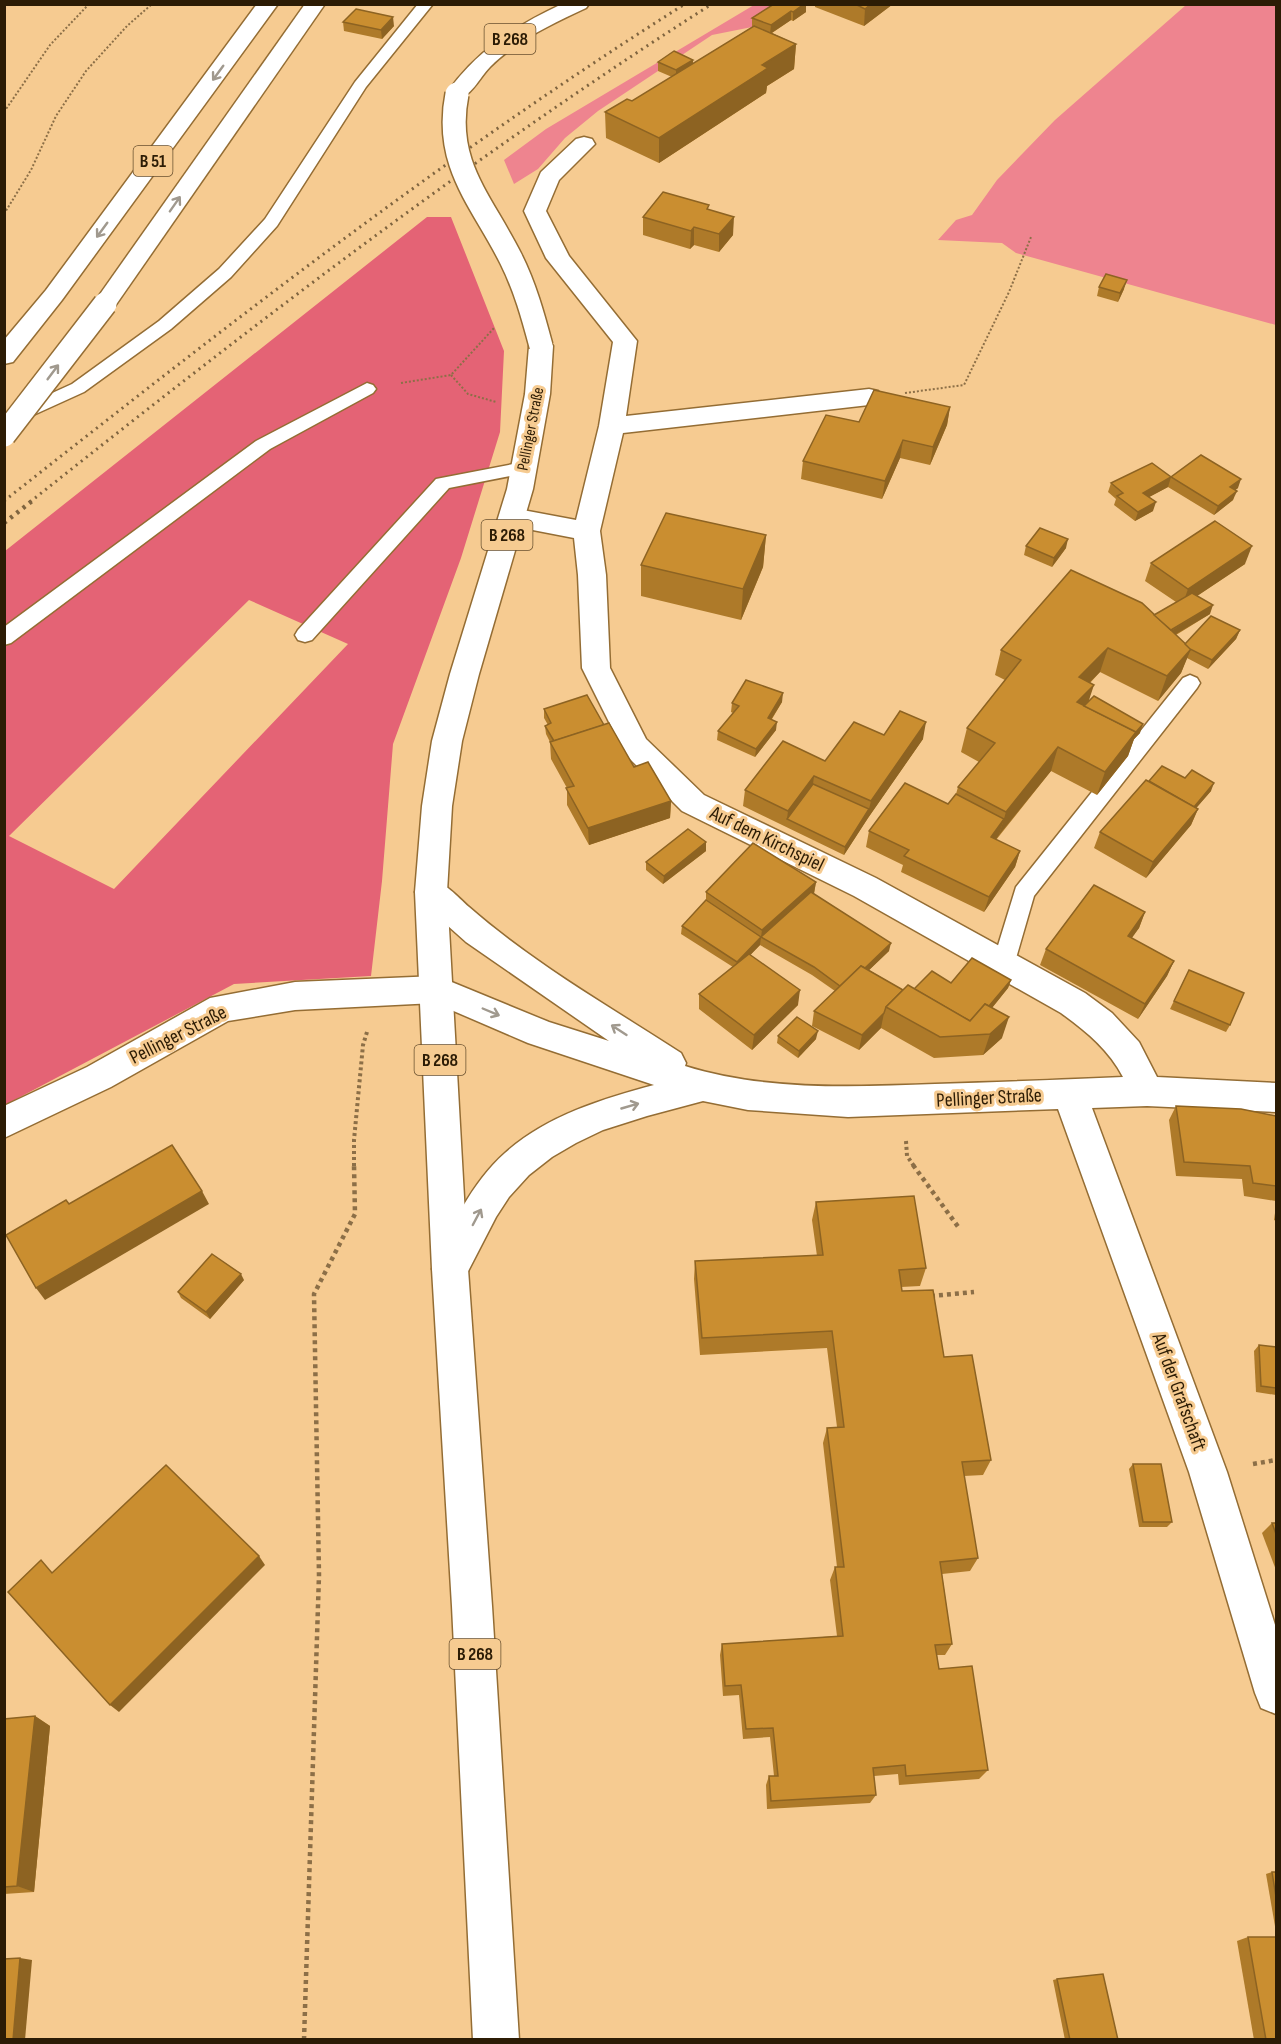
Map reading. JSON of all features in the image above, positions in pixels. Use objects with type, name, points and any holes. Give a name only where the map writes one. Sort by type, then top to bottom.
[{"type":"main road","name":"B 51","points":[[4,357],[54,295],[268,4]]},
{"type":"main road","name":"B 51","points":[[4,435],[105,304],[315,4]]},
{"type":"main road","name":"Pellinger Straße","points":[[437,989],[431,892],[435,818],[452,720],[512,517],[537,413],[541,346],[530,303],[520,277],[496,229],[476,197],[453,146],[451,110],[457,94],[482,61],[515,35],[579,4]]},
{"type":"main road","points":[[512,517],[587,531],[612,426],[625,341],[558,258],[535,211],[549,177],[584,144]]},
{"type":"main road","points":[[612,426],[735,414],[869,397]]},
{"type":"main road","name":"Auf dem Kirchspiel","points":[[587,531],[592,575],[596,668],[635,746],[693,803],[865,886],[1073,1003],[1100,1023],[1127,1052],[1147,1091]]},
{"type":"main road","name":"Pellinger Straße","points":[[431,892],[477,933],[562,993],[703,1086]]},
{"type":"main road","name":"Pellinger Straße","points":[[4,1124],[99,1077],[222,1008],[295,996],[437,989],[540,1033],[703,1086],[748,1095],[848,1102],[1147,1091],[1276,1097]]},
{"type":"main road","name":"B 268","points":[[437,989],[450,1269],[472,1606],[496,2040]]},
{"type":"main road","name":"Pellinger Straße","points":[[450,1269],[484,1204],[498,1184],[536,1150],[563,1133],[595,1118],[703,1086]]},
{"type":"main road","name":"Auf der Grafschaft","points":[[1070,1094],[1208,1472],[1276,1693]]},
{"type":"lane","points":[[4,421],[78,388],[165,325],[225,273],[271,222],[360,85],[426,4]]},
{"type":"lane","points":[[4,638],[263,445],[367,389]]},
{"type":"lane","points":[[305,635],[443,483],[524,468]]},
{"type":"lane","points":[[1004,965],[1024,893],[1190,683]]},
{"type":"path","points":[[4,112],[50,45],[89,4]]},
{"type":"path","points":[[4,214],[32,170],[56,116],[86,70],[152,4]]},
{"type":"path","points":[[869,397],[964,385],[1031,237]]},
{"type":"path","points":[[367,389],[451,375],[497,325]]},
{"type":"path","points":[[451,375],[468,394],[537,413]]},
{"type":"path","points":[[304,2040],[319,1575],[314,1294],[355,1214],[354,1140],[363,1045],[379,992]]},
{"type":"path","points":[[901,1101],[907,1156],[960,1228]]},
{"type":"path","points":[[929,1296],[974,1292]]},
{"type":"shaded area","points":[[754,5],[787,5],[752,27],[712,35],[598,111],[565,138],[538,169],[514,184],[504,160],[546,129]]},
{"type":"shaded area","points":[[1186,5],[1276,5],[1276,325],[1016,253],[1002,243],[938,240],[956,220],[972,215],[997,180],[1055,120]]},
{"type":"shaded area","points":[[427,217],[451,217],[504,351],[500,432],[461,558],[393,744],[382,881],[371,976],[234,984],[5,1105],[5,551]],"holes":[[[249,600],[348,644],[114,889],[9,836]]]},
{"type":"building","points":[[774,4],[804,4],[771,25],[752,18]]},
{"type":"building","points":[[855,4],[871,4],[865,9]]},
{"type":"building","points":[[356,9],[393,17],[381,30],[343,22]]},
{"type":"building","points":[[754,26],[796,44],[762,65],[768,68],[659,138],[605,112],[627,99],[632,101]]},
{"type":"building","points":[[674,51],[693,60],[676,70],[658,62]]},
{"type":"building","points":[[663,192],[709,205],[707,209],[734,217],[719,234],[694,227],[691,231],[643,217]]},
{"type":"building","points":[[1106,274],[1127,280],[1120,293],[1099,287]]},
{"type":"building","points":[[874,390],[950,407],[933,447],[903,440],[885,481],[803,461],[826,415],[859,422]]},
{"type":"building","points":[[1201,455],[1241,479],[1230,487],[1237,491],[1218,506],[1171,477]]},
{"type":"building","points":[[1152,463],[1171,477],[1143,493],[1156,502],[1138,512],[1117,496],[1123,493],[1111,483]]},
{"type":"building","points":[[666,513],[766,535],[743,589],[641,565]]},
{"type":"building","points":[[1215,521],[1252,546],[1188,589],[1151,563]]},
{"type":"building","points":[[1040,528],[1068,539],[1054,558],[1026,546]]},
{"type":"building","points":[[1071,570],[1142,603],[1191,649],[1167,676],[1108,648],[1079,677],[1094,685],[1077,702],[1136,732],[1105,772],[1058,747],[1006,812],[958,787],[995,743],[967,728],[1021,660],[1001,650]]},
{"type":"building","points":[[1192,593],[1213,605],[1171,630],[1154,615]]},
{"type":"building","points":[[1211,616],[1240,630],[1212,660],[1185,644]]},
{"type":"building","points":[[746,680],[783,693],[768,718],[777,722],[756,749],[718,731],[739,706],[732,703]]},
{"type":"building","points":[[587,695],[604,725],[554,741],[545,726],[551,723],[544,709]]},
{"type":"building","points":[[1094,696],[1143,724],[1136,732],[1084,706]]},
{"type":"building","points":[[900,711],[926,722],[871,801],[814,776],[788,811],[745,790],[783,741],[825,761],[854,722],[884,735]]},
{"type":"building","points":[[609,723],[634,767],[648,762],[671,801],[588,828],[566,788],[574,786],[550,742]]},
{"type":"building","points":[[1162,766],[1185,778],[1192,770],[1214,783],[1194,807],[1149,781]]},
{"type":"building","points":[[1146,780],[1198,809],[1153,862],[1100,832]]},
{"type":"building","points":[[905,783],[948,804],[956,794],[1004,819],[991,837],[1020,851],[989,897],[904,856],[909,850],[869,831]]},
{"type":"building","points":[[813,784],[869,809],[845,847],[787,819]]},
{"type":"building","points":[[688,829],[706,842],[664,876],[646,862]]},
{"type":"building","points":[[753,843],[816,882],[762,930],[706,892]]},
{"type":"building","points":[[1094,885],[1145,912],[1128,936],[1174,961],[1145,1004],[1046,949]]},
{"type":"building","points":[[811,892],[891,943],[865,968],[861,966],[840,986],[814,967],[761,937]]},
{"type":"building","points":[[706,900],[761,937],[737,962],[682,926]]},
{"type":"building","points":[[749,954],[800,990],[754,1035],[699,994]]},
{"type":"building","points":[[972,958],[1011,980],[989,1006],[985,1004],[970,1021],[914,989],[932,971],[951,983]]},
{"type":"building","points":[[861,966],[903,990],[862,1035],[814,1011]]},
{"type":"building","points":[[1189,970],[1244,993],[1230,1025],[1174,1001]]},
{"type":"building","points":[[908,985],[970,1021],[985,1004],[1009,1017],[990,1034],[940,1037],[886,1007]]},
{"type":"building","points":[[797,1017],[818,1031],[799,1051],[778,1036]]},
{"type":"building","points":[[1176,1106],[1241,1109],[1276,1116],[1276,1186],[1253,1183],[1250,1166],[1184,1162]]},
{"type":"building","points":[[172,1145],[202,1191],[36,1288],[6,1235],[66,1200],[69,1204]]},
{"type":"building","points":[[914,1196],[926,1268],[899,1270],[902,1291],[933,1290],[944,1357],[972,1355],[991,1460],[962,1462],[978,1558],[940,1562],[952,1644],[935,1645],[939,1669],[972,1666],[988,1770],[906,1776],[905,1765],[873,1768],[876,1795],[771,1801],[769,1776],[778,1776],[773,1728],[746,1729],[741,1685],[725,1686],[722,1644],[843,1636],[835,1567],[844,1567],[827,1428],[844,1427],[832,1331],[702,1338],[695,1261],[823,1255],[816,1202]]},
{"type":"building","points":[[212,1254],[241,1274],[206,1312],[178,1292]]},
{"type":"building","points":[[1259,1345],[1276,1347],[1276,1388],[1261,1386]]},
{"type":"building","points":[[1133,1464],[1161,1464],[1172,1522],[1143,1522]]},
{"type":"building","points":[[166,1465],[259,1556],[110,1705],[8,1592],[41,1560],[52,1573]]},
{"type":"building","points":[[35,1716],[17,1886],[4,1887],[4,1719]]},
{"type":"building","points":[[1272,1872],[1276,1872],[1276,1897]]},
{"type":"building","points":[[1248,1937],[1276,1937],[1276,2040],[1266,2040]]},
{"type":"building","points":[[20,1958],[13,2040],[4,2040],[4,1959]]},
{"type":"building","points":[[1103,1974],[1118,2040],[1070,2040],[1057,1979]]},
{"type":"railway","points":[[4,501],[170,371],[423,181],[685,4]]},
{"type":"railway","points":[[30,502],[364,244],[536,121],[712,4]]},
{"type":"railway","points":[[4,523],[32,501]]}]
